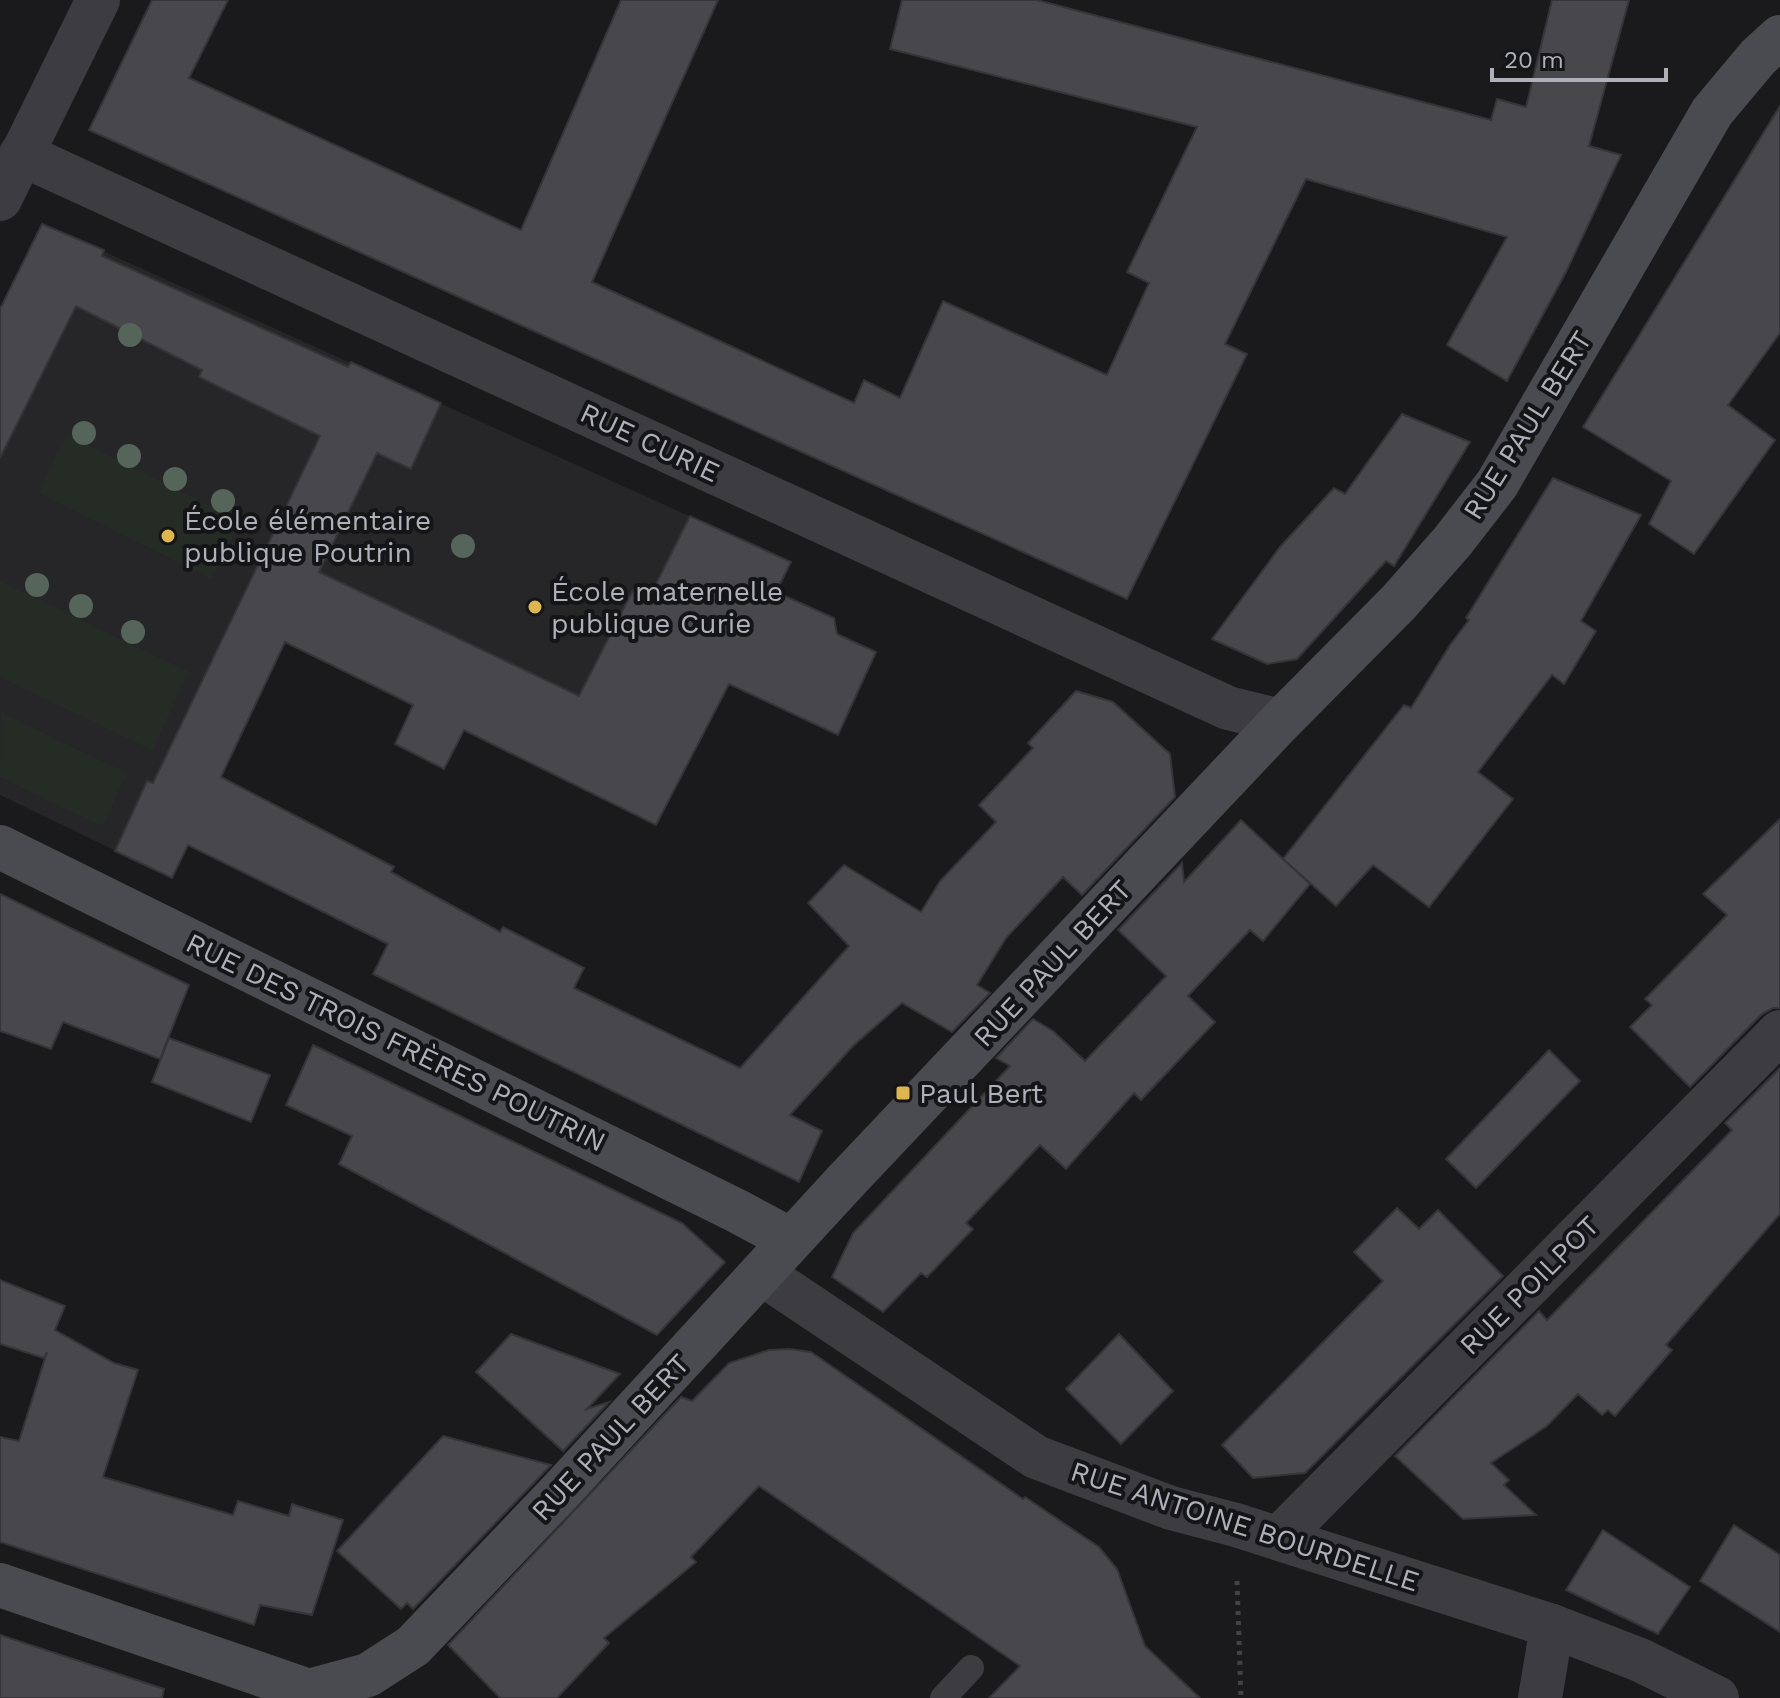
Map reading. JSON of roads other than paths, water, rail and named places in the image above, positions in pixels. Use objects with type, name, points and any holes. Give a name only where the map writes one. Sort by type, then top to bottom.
[{"type":"main road","name":"RUE PAUL BERT","points":[[0,1585],[311,1695],[368,1675],[413,1646],[791,1240],[1281,721],[1399,602],[1452,542],[1497,484],[1712,112],[1758,57],[1780,37]]},
{"type":"main road","name":"RUE DES TROIS FRÈRES POUTRIN","points":[[0,847],[791,1240]]},
{"type":"street","points":[[0,199],[98,0]]},
{"type":"street","name":"RUE CURIE","points":[[21,154],[1228,708],[1281,721]]},
{"type":"street","name":"RUE POILPOT","points":[[1279,1538],[1780,1032]]},
{"type":"street","name":"RUE ANTOINE BOURDELLE","points":[[761,1273],[1036,1457],[1171,1508],[1279,1538],[1552,1626],[1640,1660],[1717,1698]]},
{"type":"street","points":[[1540,1698],[1552,1626]]},
{"type":"lane","points":[[943,1698],[971,1668]]},
{"type":"place","name":"École élémentaire publique Poutrin","points":[[168,536]]},
{"type":"place","name":"École maternelle publique Curie","points":[[535,607]]},
{"type":"place","name":"Paul Bert","points":[[903,1093]]}]
